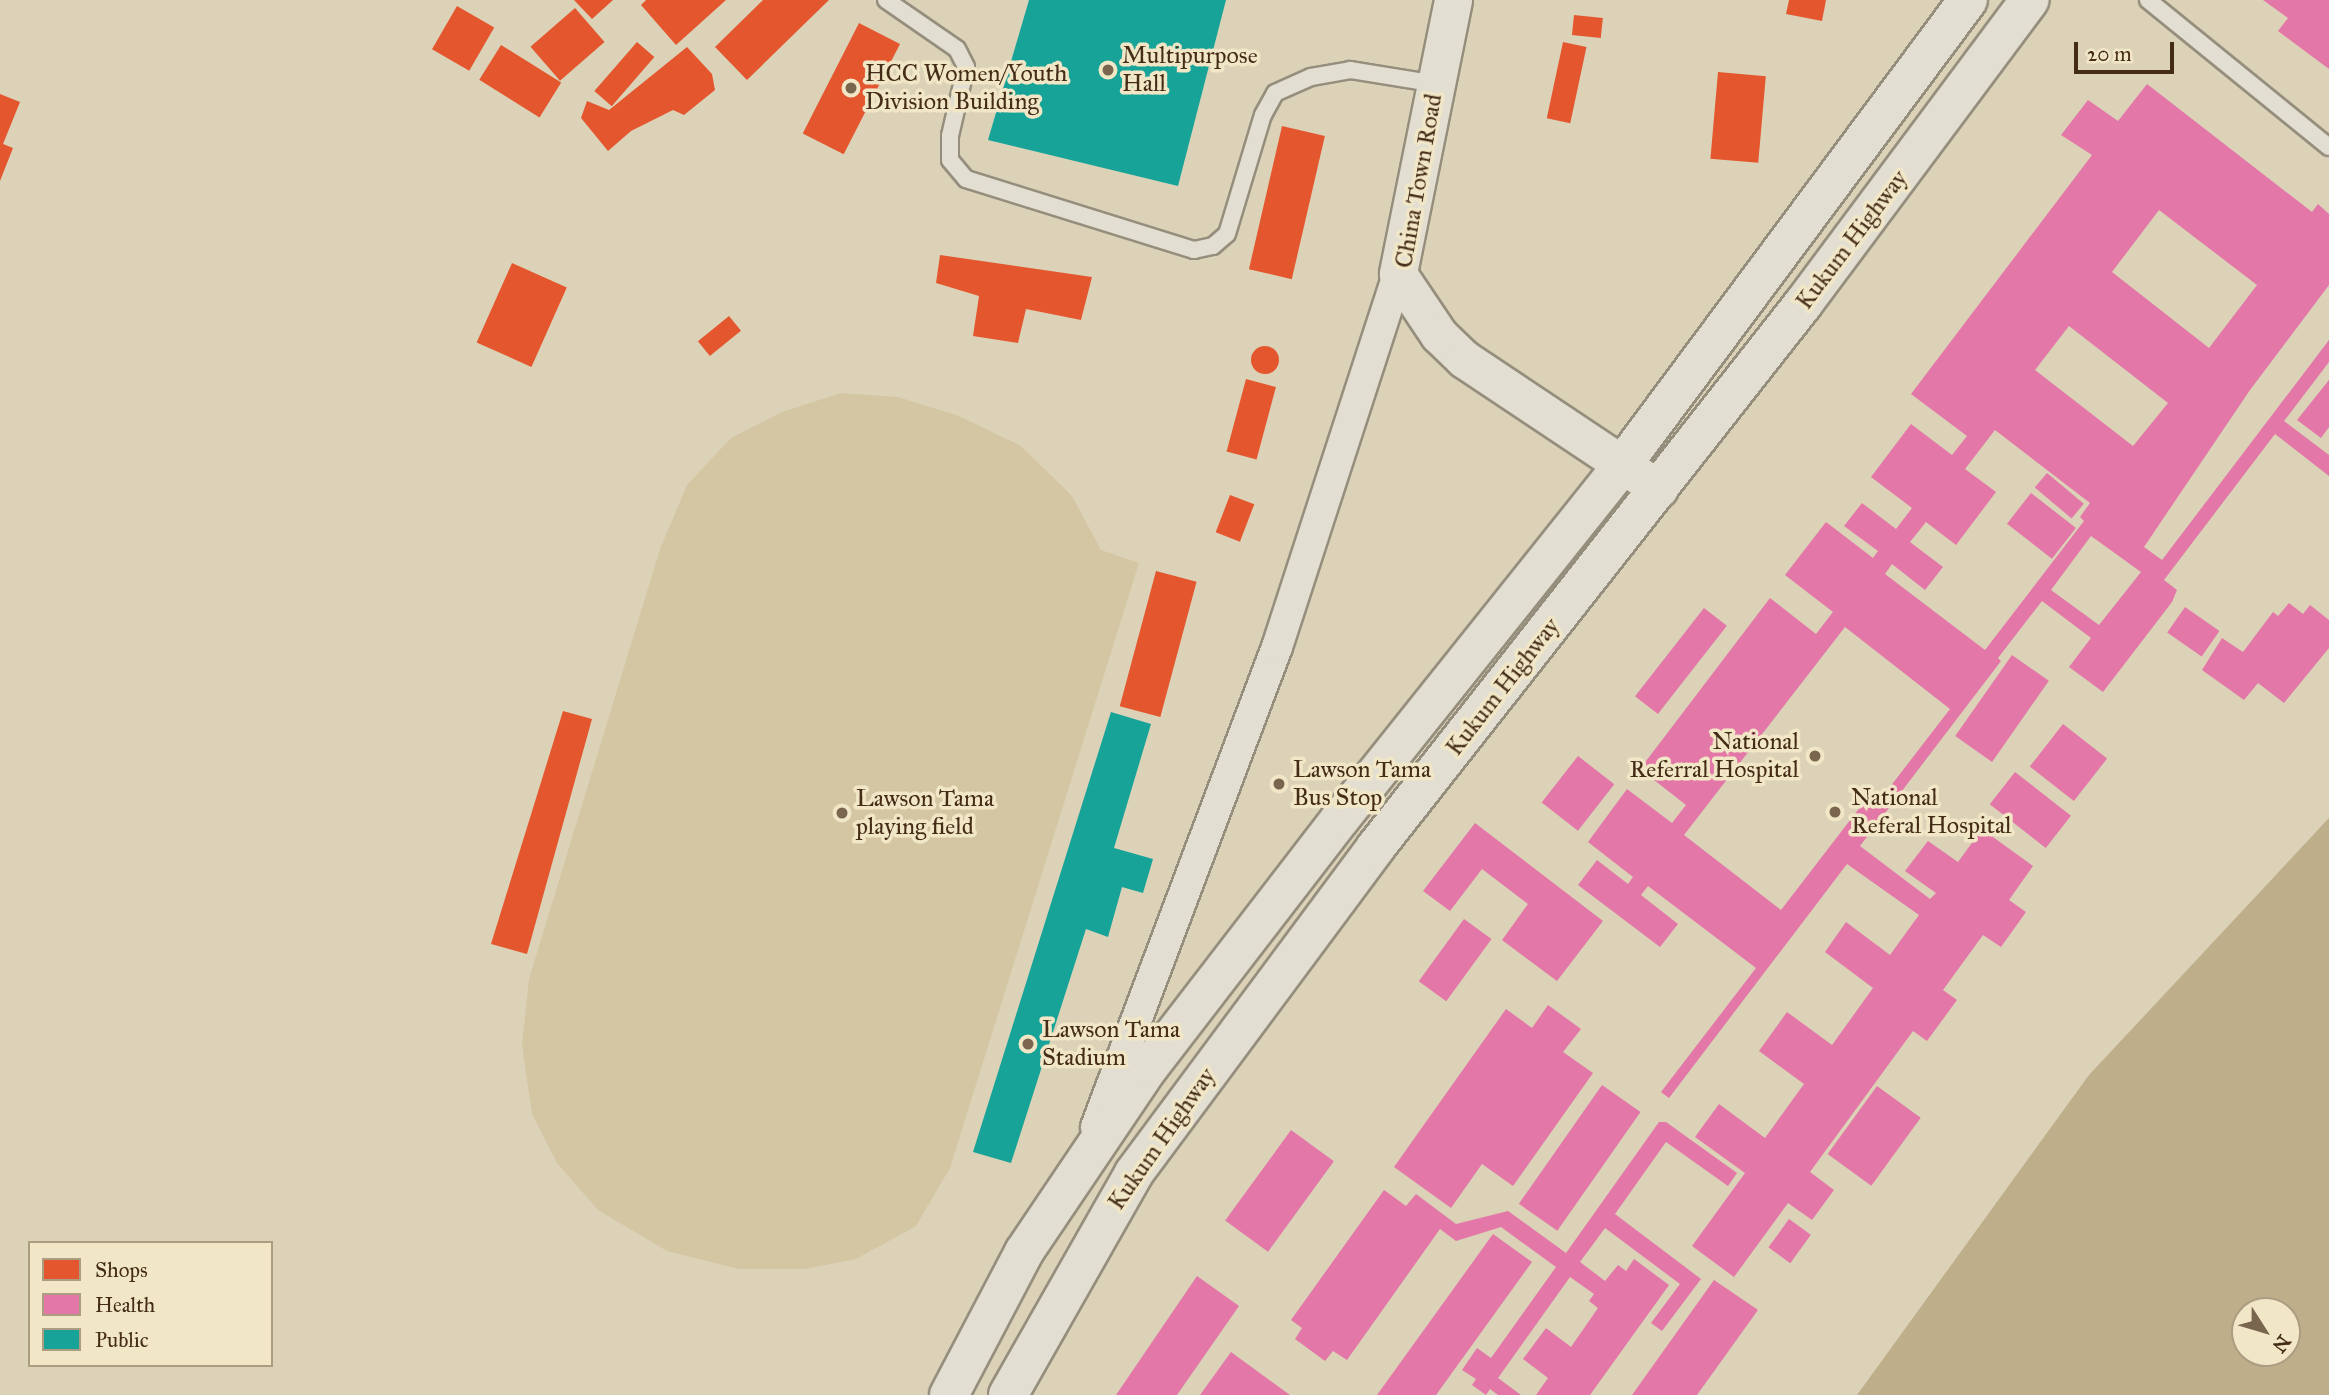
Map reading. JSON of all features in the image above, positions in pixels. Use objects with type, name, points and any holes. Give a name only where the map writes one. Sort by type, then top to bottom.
[{"type":"main road","name":"Kukum Highway","points":[[949,1395],[1024,1252],[1086,1154],[1339,819],[1623,464],[1968,0]]},
{"type":"main road","name":"Kukum Highway","points":[[1008,1395],[1134,1172],[1376,847],[1659,489],[2029,0]]},
{"type":"street","name":"China Town Road","points":[[1453,0],[1398,274],[1439,335],[1464,359],[1659,489]]},
{"type":"street","points":[[1086,1154],[1277,647],[1398,274]]},
{"type":"lane","points":[[886,0],[957,49],[966,67],[950,136],[950,160],[966,179],[1194,250],[1213,246],[1227,234],[1263,115],[1275,93],[1311,78],[1350,70],[1436,84]]},
{"type":"lane","points":[[2148,0],[2329,147]]},
{"type":"shaded area","points":[[841,393],[898,397],[959,416],[1021,446],[1072,496],[1101,550],[1139,563],[950,1168],[916,1226],[856,1259],[805,1269],[739,1269],[667,1251],[598,1210],[557,1163],[532,1114],[522,1045],[529,979],[660,549],[687,485],[731,438],[782,412]]},
{"type":"shaded area","points":[[2329,818],[2329,1395],[1857,1395],[2089,1075]]},
{"type":"building: Shops","points":[[574,0],[613,0],[592,19]]},
{"type":"building: Shops","points":[[646,0],[726,0],[676,45],[641,5]]},
{"type":"building: Shops","points":[[763,0],[829,0],[747,80],[715,47]]},
{"type":"building: Shops","points":[[1789,0],[1826,0],[1822,21],[1786,14]]},
{"type":"building: Shops","points":[[457,6],[494,28],[469,71],[432,49]]},
{"type":"building: Shops","points":[[575,8],[605,42],[560,81],[530,47]]},
{"type":"building: Shops","points":[[1574,15],[1603,18],[1601,38],[1572,35]]},
{"type":"building: Shops","name":"HCC Women/Youth Division Building","points":[[859,23],[900,44],[844,154],[803,133]]},
{"type":"building: Shops","points":[[637,42],[654,57],[612,106],[594,91]]},
{"type":"building: Shops","points":[[1563,42],[1586,47],[1570,123],[1547,118]]},
{"type":"building: Shops","points":[[501,45],[561,83],[539,117],[479,80]]},
{"type":"building: Shops","points":[[687,47],[712,74],[715,90],[684,115],[673,110],[631,131],[608,151],[581,118],[587,101],[609,110]]},
{"type":"building: Shops","points":[[1718,72],[1766,76],[1758,163],[1710,159]]},
{"type":"building: Shops","points":[[0,94],[20,102],[3,144],[13,148],[0,181]]},
{"type":"building: Shops","points":[[1282,126],[1325,136],[1292,279],[1249,269]]},
{"type":"building: Shops","points":[[940,255],[1092,277],[1081,320],[1026,309],[1018,343],[973,336],[979,296],[936,283]]},
{"type":"building: Shops","points":[[512,263],[567,287],[531,367],[477,342]]},
{"type":"building: Shops","points":[[729,316],[741,331],[710,356],[698,341]]},
{"type":"building: Shops","points":[[1265,346],[1275,350],[1279,360],[1275,370],[1265,374],[1255,370],[1251,360],[1255,350]]},
{"type":"building: Shops","points":[[1246,379],[1276,387],[1257,459],[1227,451]]},
{"type":"building: Shops","points":[[1230,495],[1254,504],[1240,542],[1216,532]]},
{"type":"building: Shops","points":[[1156,571],[1197,582],[1160,717],[1120,706]]},
{"type":"building: Shops","points":[[563,711],[592,719],[527,954],[491,944]]},
{"type":"building: Health","points":[[2263,0],[2329,0],[2329,69],[2278,31],[2288,18]]},
{"type":"building: Health","points":[[2147,84],[2312,212],[2318,204],[2329,214],[2329,285],[2250,390],[2144,547],[2162,560],[2329,340],[2329,362],[2284,421],[2329,455],[2329,476],[2275,434],[2164,580],[2177,590],[2172,602],[2103,692],[2069,667],[2091,638],[2042,601],[1998,658],[2001,661],[1860,846],[1930,899],[1936,893],[1905,871],[1928,841],[1958,862],[1982,829],[2033,866],[2009,900],[2026,912],[2001,947],[1983,935],[1943,990],[1957,1000],[1927,1041],[1913,1031],[1810,1172],[1834,1190],[1812,1220],[1788,1203],[1734,1277],[1692,1246],[1745,1173],[1695,1137],[1719,1104],[1765,1138],[1804,1084],[1759,1051],[1787,1012],[1832,1045],[1873,988],[1825,952],[1846,922],[1890,955],[1919,915],[1847,864],[1669,1098],[1661,1092],[1756,968],[1648,886],[1641,895],[1678,924],[1660,947],[1578,885],[1597,860],[1628,884],[1633,877],[1588,842],[1627,789],[1672,823],[1686,805],[1640,769],[1770,598],[1816,634],[1833,612],[1785,575],[1826,522],[1873,558],[1878,551],[1844,526],[1862,503],[1896,529],[1912,508],[1871,477],[1911,424],[1952,455],[1967,436],[1911,394],[2092,155],[2061,135],[2088,100],[2118,121]],"holes":[[[2159,210],[2257,285],[2209,348],[2112,272]],[[2069,326],[2168,403],[2133,446],[2035,370]],[[1995,430],[2090,503],[2080,517],[2084,521],[1985,650],[1885,574],[1892,564],[1925,590],[1943,567],[1910,542],[1926,522],[1956,545],[1996,492],[1965,469]],[[2091,536],[2141,572],[2099,625],[2051,590]],[[1845,627],[1950,709],[1873,809],[1864,802],[1781,910],[1684,835]]]},
{"type":"building: Health","points":[[2329,380],[2329,427],[2321,438],[2297,420]]},
{"type":"building: Health","points":[[2047,473],[2084,504],[2072,518],[2035,488]]},
{"type":"building: Health","points":[[2031,493],[2076,528],[2052,559],[2007,524]]},
{"type":"building: Health","points":[[2289,603],[2303,614],[2310,605],[2329,620],[2329,648],[2284,703],[2258,683],[2244,700],[2202,670],[2222,638],[2243,652],[2273,612],[2278,616]]},
{"type":"building: Health","points":[[2185,607],[2219,631],[2202,656],[2167,632]]},
{"type":"building: Health","points":[[1704,608],[1727,626],[1658,714],[1635,696]]},
{"type":"building: Health","points":[[2012,655],[2049,681],[1992,762],[1955,736]]},
{"type":"building: Health","points":[[2063,724],[2107,758],[2074,801],[2030,767]]},
{"type":"building: Health","points":[[1578,756],[1614,784],[1578,831],[1542,802]]},
{"type":"building: Health","points":[[2015,772],[2071,816],[2046,848],[1990,804]]},
{"type":"building: Health","points":[[1475,823],[1603,921],[1557,981],[1502,940],[1528,904],[1482,869],[1450,911],[1423,891]]},
{"type":"building: Health","points":[[1464,919],[1492,939],[1446,1001],[1419,981]]},
{"type":"building: Health","points":[[1548,1005],[1581,1029],[1563,1052],[1593,1073],[1513,1186],[1482,1164],[1451,1208],[1394,1167],[1506,1009],[1532,1028]]},
{"type":"building: Health","points":[[1602,1085],[1641,1112],[1557,1231],[1519,1204]]},
{"type":"building: Health","points":[[1877,1086],[1921,1118],[1871,1186],[1828,1154]]},
{"type":"building: Health","points":[[1659,1122],[1666,1122],[1737,1173],[1728,1186],[1666,1142],[1615,1214],[1701,1279],[1662,1331],[1651,1323],[1680,1284],[1605,1228],[1580,1262],[1605,1281],[1618,1265],[1626,1271],[1634,1259],[1669,1285],[1590,1395],[1536,1395],[1548,1378],[1523,1359],[1546,1328],[1571,1347],[1598,1308],[1589,1301],[1594,1294],[1570,1277],[1498,1378],[1521,1395],[1498,1395],[1490,1389],[1486,1395],[1472,1385],[1476,1379],[1462,1370],[1477,1348],[1491,1358],[1556,1267],[1501,1227],[1456,1241],[1440,1229],[1347,1360],[1333,1351],[1325,1361],[1295,1339],[1302,1328],[1291,1320],[1384,1190],[1406,1206],[1416,1194],[1456,1224],[1508,1211],[1566,1253]]},
{"type":"building: Health","points":[[1291,1130],[1334,1161],[1268,1252],[1225,1221]]},
{"type":"building: Health","points":[[1789,1219],[1811,1235],[1790,1263],[1768,1247]]},
{"type":"building: Health","points":[[1493,1234],[1532,1262],[1436,1395],[1377,1395]]},
{"type":"building: Health","points":[[1197,1276],[1239,1306],[1177,1395],[1116,1395]]},
{"type":"building: Health","points":[[1714,1280],[1758,1310],[1697,1395],[1632,1395]]},
{"type":"building: Health","points":[[1231,1352],[1290,1395],[1200,1395]]},
{"type":"building: Public","name":"Multipurpose Hall","points":[[1029,0],[1226,0],[1178,186],[988,140]]},
{"type":"building: Public","name":"Lawson Tama Stadium","points":[[1111,712],[1151,724],[1114,848],[1153,859],[1143,893],[1122,887],[1108,937],[1086,929],[1011,1163],[973,1152]]},
{"type":"place","name":"Multipurpose Hall","points":[[1108,70]]},
{"type":"place","name":"HCC Women/Youth Division Building","points":[[851,88]]},
{"type":"place","name":"National Referral Hospital","points":[[1815,756]]},
{"type":"place","name":"Lawson Tama Bus Stop","points":[[1279,784]]},
{"type":"place","name":"National Referal Hospital","points":[[1835,812]]},
{"type":"place","name":"Lawson Tama playing field","points":[[842,813]]},
{"type":"place","name":"Lawson Tama Stadium","points":[[1028,1044]]}]
